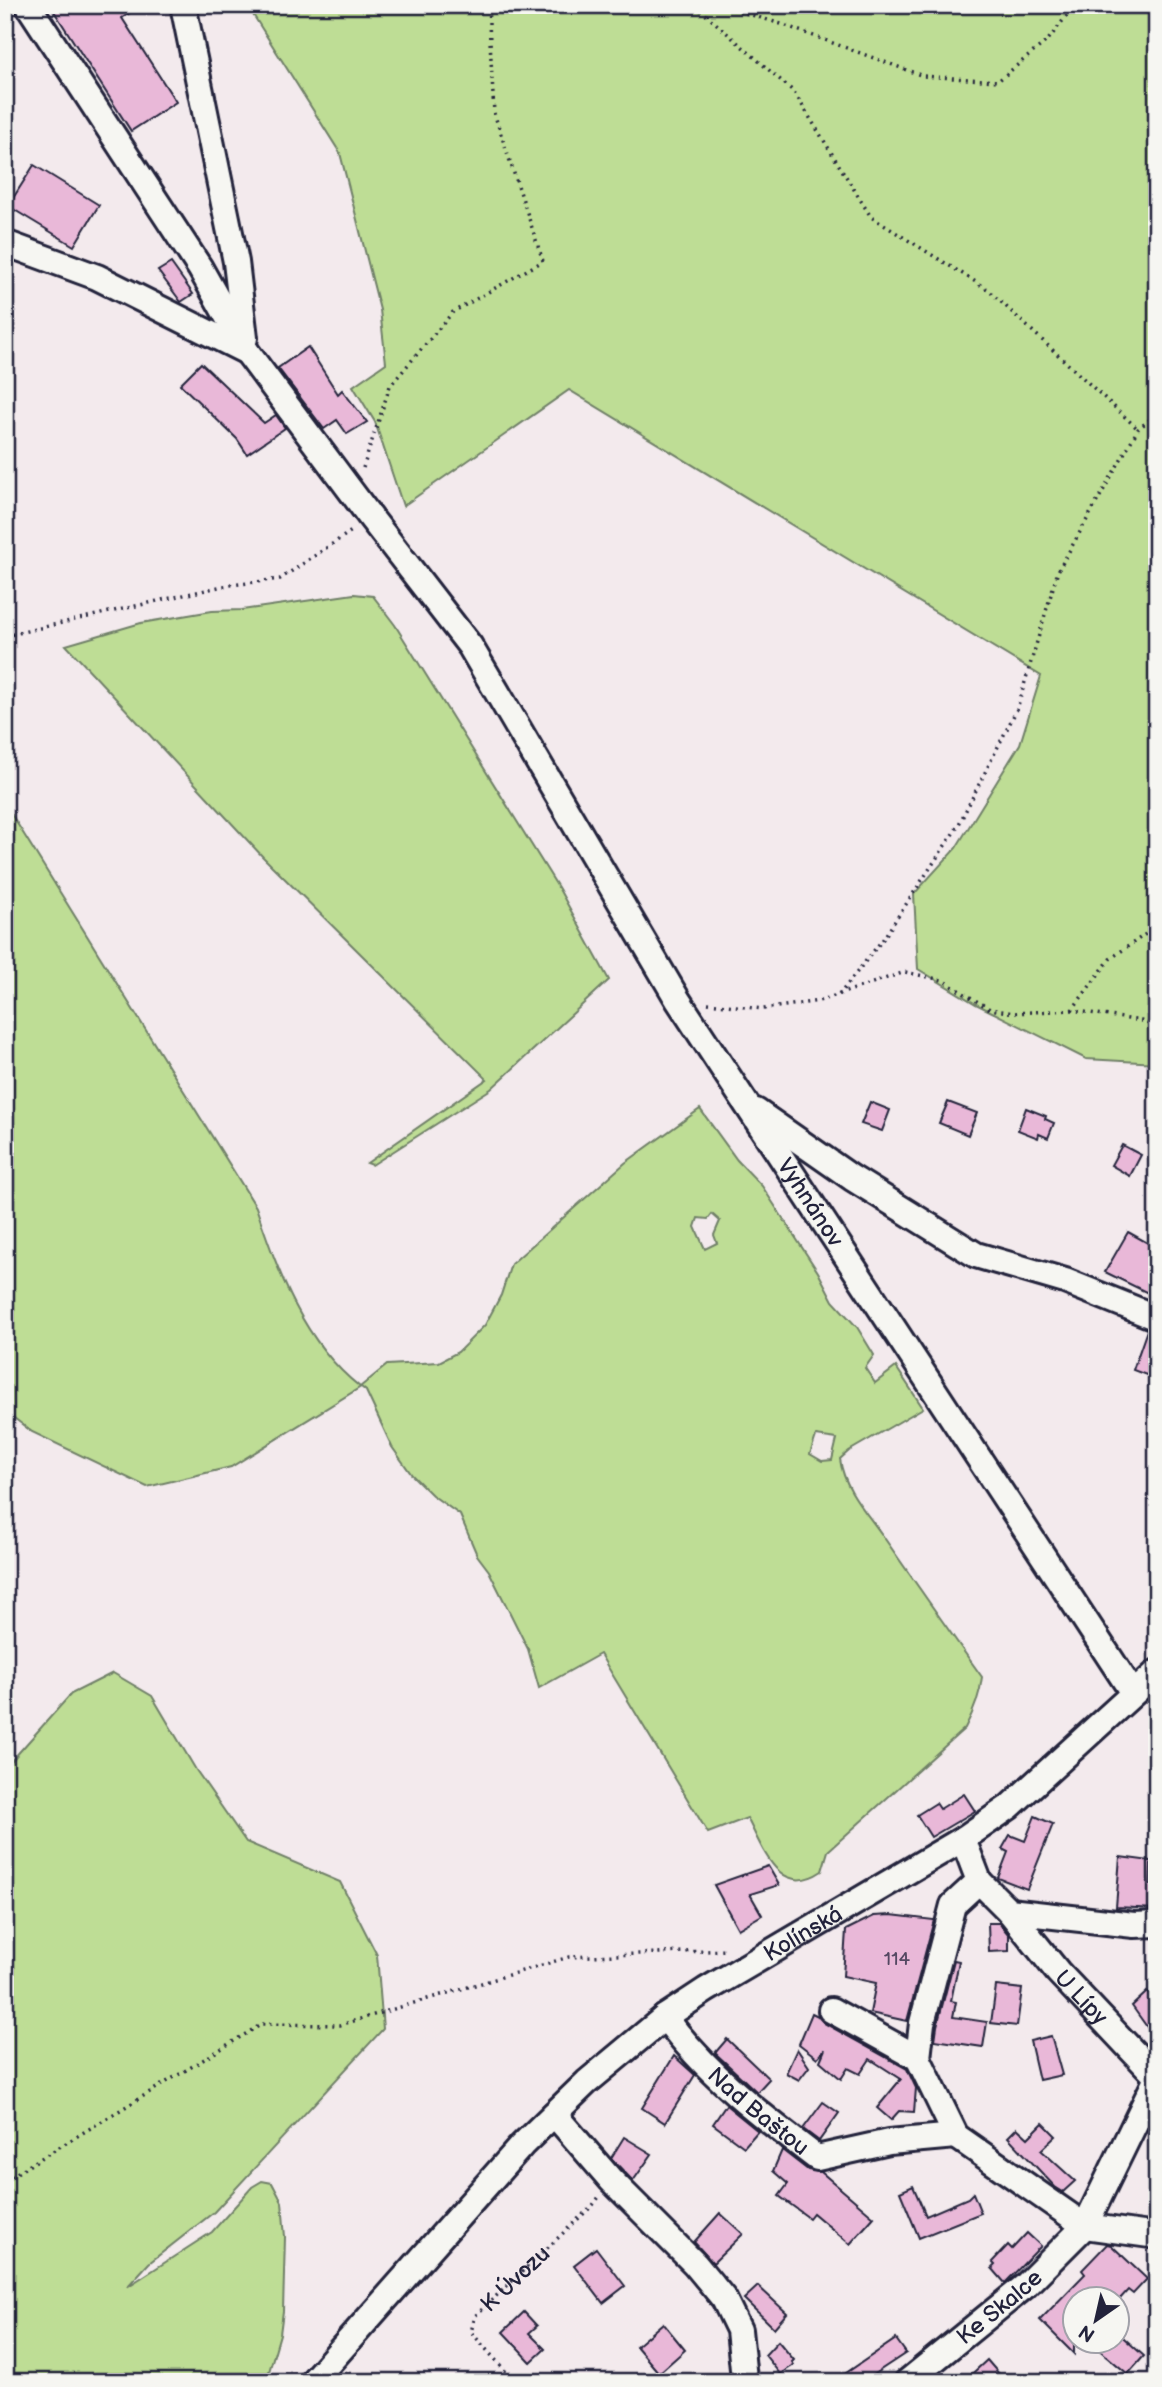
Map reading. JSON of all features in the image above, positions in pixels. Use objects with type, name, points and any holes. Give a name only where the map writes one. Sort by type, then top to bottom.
[{"type":"street","points":[[28,5],[200,268],[247,352],[470,646],[678,1000],[744,1103]]},
{"type":"street","points":[[183,5],[236,262],[247,352]]},
{"type":"street","points":[[5,243],[97,277],[247,352]]},
{"type":"street","name":"Vyhnánov","points":[[744,1103],[852,1178],[976,1255],[1065,1281],[1157,1318]]},
{"type":"street","name":"Vyhnánov","points":[[744,1103],[1133,1693]]},
{"type":"street","name":"Kolínská","points":[[312,2382],[523,2145],[587,2082],[665,2017],[706,1990],[963,1839],[1009,1807],[1157,1672]]},
{"type":"street","name":"U Lípy","points":[[963,1839],[979,1881],[1009,1911],[1058,1972],[1157,2078]]},
{"type":"street","points":[[979,1881],[953,1905],[922,2023],[918,2058],[956,2136],[1085,2226],[1157,2236]]},
{"type":"street","points":[[1009,1911],[1134,1925],[1157,1924]]},
{"type":"street","points":[[831,2010],[918,2058]]},
{"type":"street","name":"Nad Baštou","points":[[665,2017],[685,2045],[725,2083],[817,2158],[890,2142],[956,2136]]},
{"type":"street","name":"Ke Skalce","points":[[907,2382],[1026,2286],[1085,2226],[1157,2078]]},
{"type":"street","points":[[554,2114],[611,2180],[695,2264],[724,2299],[739,2330],[746,2382]]},
{"type":"path","points":[[354,495],[390,386],[453,312],[543,261],[495,113],[488,5]]},
{"type":"path","points":[[695,5],[794,92],[871,217],[987,289],[1138,429]]},
{"type":"path","points":[[719,5],[781,24],[923,76],[998,81],[1048,40],[1075,5]]},
{"type":"path","points":[[1141,5],[1157,26]]},
{"type":"path","points":[[839,995],[883,939],[958,826],[1017,709],[1058,571],[1138,429],[1157,414]]},
{"type":"path","points":[[5,636],[223,586],[280,579],[371,518]]},
{"type":"path","points":[[1072,1010],[1110,960],[1157,926]]},
{"type":"path","points":[[678,1000],[763,1009],[819,1001],[905,972],[942,980],[990,1009],[1014,1013],[1072,1010],[1141,1021],[1157,1027]]},
{"type":"path","points":[[7,2178],[262,2024],[340,2025],[569,1957],[740,1949]]},
{"type":"path","name":"K Úvozu","points":[[515,2382],[471,2332],[475,2316],[593,2205],[611,2180]]},
{"type":"green space","points":[[247,5],[1157,5],[1157,1063],[1086,1059],[976,1004],[918,969],[914,894],[956,848],[1020,744],[1041,676],[569,390],[403,506],[375,422],[353,386],[386,363],[380,310],[340,153]]},
{"type":"green space","points":[[354,594],[373,596],[395,625],[559,889],[609,980],[491,1089],[372,1165],[367,1163],[487,1079],[263,857],[66,645],[141,623],[212,611],[242,610]]},
{"type":"green space","points":[[5,804],[256,1207],[284,1282],[308,1328],[340,1369],[360,1387],[387,1365],[439,1362],[458,1352],[485,1325],[501,1295],[511,1264],[625,1163],[700,1109],[737,1160],[762,1186],[818,1272],[833,1301],[857,1327],[874,1355],[865,1368],[875,1383],[896,1367],[923,1408],[849,1451],[840,1459],[842,1470],[858,1501],[982,1677],[978,1697],[965,1728],[828,1851],[822,1871],[807,1878],[794,1879],[774,1867],[747,1818],[708,1833],[600,1654],[539,1688],[528,1649],[489,1571],[477,1555],[460,1515],[432,1495],[412,1475],[392,1447],[366,1391],[361,1387],[231,1467],[147,1487],[32,1432],[5,1411]],"holes":[[[712,1214],[720,1221],[714,1235],[717,1243],[705,1249],[695,1227],[698,1218],[708,1219]],[[816,1436],[837,1439],[832,1460],[822,1461],[810,1454]]]},
{"type":"green space","points":[[113,1673],[152,1696],[196,1770],[246,1842],[340,1882],[377,1955],[383,2029],[214,2212],[149,2263],[127,2287],[212,2232],[252,2187],[262,2181],[272,2183],[282,2202],[285,2237],[283,2311],[280,2334],[266,2382],[5,2382],[5,1768],[71,1694]]},
{"type":"building","points":[[50,5],[142,5],[122,18],[176,102],[131,131]]},
{"type":"building","points":[[34,165],[99,205],[74,246],[8,206]]},
{"type":"building","points":[[171,263],[193,294],[181,302],[158,271]]},
{"type":"building","points":[[308,347],[338,394],[342,390],[367,422],[347,434],[337,420],[324,429],[278,368]]},
{"type":"building","points":[[201,363],[264,423],[276,415],[285,428],[247,454],[237,439],[180,384]]},
{"type":"building","points":[[870,1102],[890,1110],[882,1131],[861,1124]]},
{"type":"building","points":[[948,1102],[977,1113],[968,1135],[939,1123]]},
{"type":"building","points":[[1026,1108],[1046,1116],[1045,1119],[1054,1123],[1048,1138],[1039,1134],[1038,1138],[1018,1130]]},
{"type":"building","points":[[1122,1145],[1141,1155],[1130,1176],[1111,1165]]},
{"type":"building","points":[[1128,1232],[1157,1248],[1157,1282],[1150,1294],[1105,1272]]},
{"type":"building","points":[[1147,1330],[1157,1333],[1157,1356],[1149,1376],[1133,1370]]},
{"type":"building","points":[[964,1794],[975,1811],[931,1837],[917,1815],[936,1803],[940,1809]]},
{"type":"building","points":[[1035,1816],[1053,1824],[1027,1889],[998,1878],[1008,1852],[1002,1849],[1010,1835],[1025,1841]]},
{"type":"building","points":[[1120,1857],[1151,1861],[1150,1885],[1157,1885],[1157,1909],[1116,1907]]},
{"type":"building","points":[[768,1866],[779,1885],[750,1894],[762,1915],[738,1929],[714,1885]]},
{"type":"building","points":[[891,1915],[934,1920],[907,2021],[870,2013],[876,1983],[843,1976],[846,1930],[874,1916]]},
{"type":"building","points":[[988,1923],[999,1923],[1009,1935],[1009,1951],[989,1952]]},
{"type":"building","points":[[954,1960],[959,1961],[951,2001],[956,2002],[953,2017],[987,2022],[983,2047],[935,2040]]},
{"type":"building","points":[[996,1986],[1022,1989],[1017,2026],[991,2023]]},
{"type":"building","points":[[1147,1992],[1157,2004],[1157,2041],[1132,2006]]},
{"type":"building","points":[[812,2013],[824,2023],[907,2069],[916,2088],[914,2112],[899,2111],[891,2120],[877,2108],[901,2079],[870,2059],[860,2074],[848,2068],[841,2079],[820,2061],[825,2049],[817,2058],[799,2044]]},
{"type":"building","points":[[1051,2036],[1062,2075],[1039,2080],[1030,2041]]},
{"type":"building","points":[[727,2039],[769,2079],[757,2092],[715,2053]]},
{"type":"building","points":[[797,2049],[809,2067],[799,2080],[786,2073]]},
{"type":"building","points":[[674,2056],[695,2075],[665,2123],[642,2108]]},
{"type":"building","points":[[823,2102],[839,2113],[819,2141],[803,2129]]},
{"type":"building","points":[[726,2105],[758,2131],[744,2147],[713,2124]]},
{"type":"building","points":[[1043,2123],[1056,2136],[1041,2150],[1075,2181],[1063,2192],[1055,2187],[1008,2137],[1017,2128],[1028,2138]]},
{"type":"building","points":[[624,2137],[652,2154],[633,2181],[611,2158]]},
{"type":"building","points":[[782,2150],[808,2170],[821,2172],[874,2217],[850,2244],[813,2213],[809,2218],[779,2196],[788,2184],[773,2171]]},
{"type":"building","points":[[913,2186],[926,2216],[968,2198],[973,2193],[981,2213],[919,2238],[900,2192]]},
{"type":"building","points":[[720,2213],[743,2234],[713,2263],[694,2242]]},
{"type":"building","points":[[1027,2233],[1041,2246],[1005,2283],[992,2268],[995,2265],[992,2262],[1008,2245],[1012,2249]]},
{"type":"building","points":[[1107,2244],[1147,2279],[1133,2294],[1130,2286],[1073,2286],[1085,2274],[1082,2270]]},
{"type":"building","points":[[596,2248],[625,2286],[603,2303],[574,2265]]},
{"type":"building","points":[[758,2286],[787,2313],[774,2328],[744,2299]]},
{"type":"building","points":[[1060,2300],[1060,2340],[1040,2320]]},
{"type":"building","points":[[524,2312],[537,2326],[529,2333],[545,2349],[531,2362],[503,2332]]},
{"type":"building","points":[[663,2323],[685,2350],[659,2373],[636,2346]]},
{"type":"building","points":[[896,2339],[906,2353],[862,2382],[833,2382]]},
{"type":"building","points":[[778,2341],[794,2360],[794,2365],[780,2374],[765,2355]]},
{"type":"building","points":[[1130,2344],[1144,2356],[1128,2374],[1107,2356],[1130,2356]]},
{"type":"building","points":[[987,2360],[1006,2382],[963,2382]]}]
